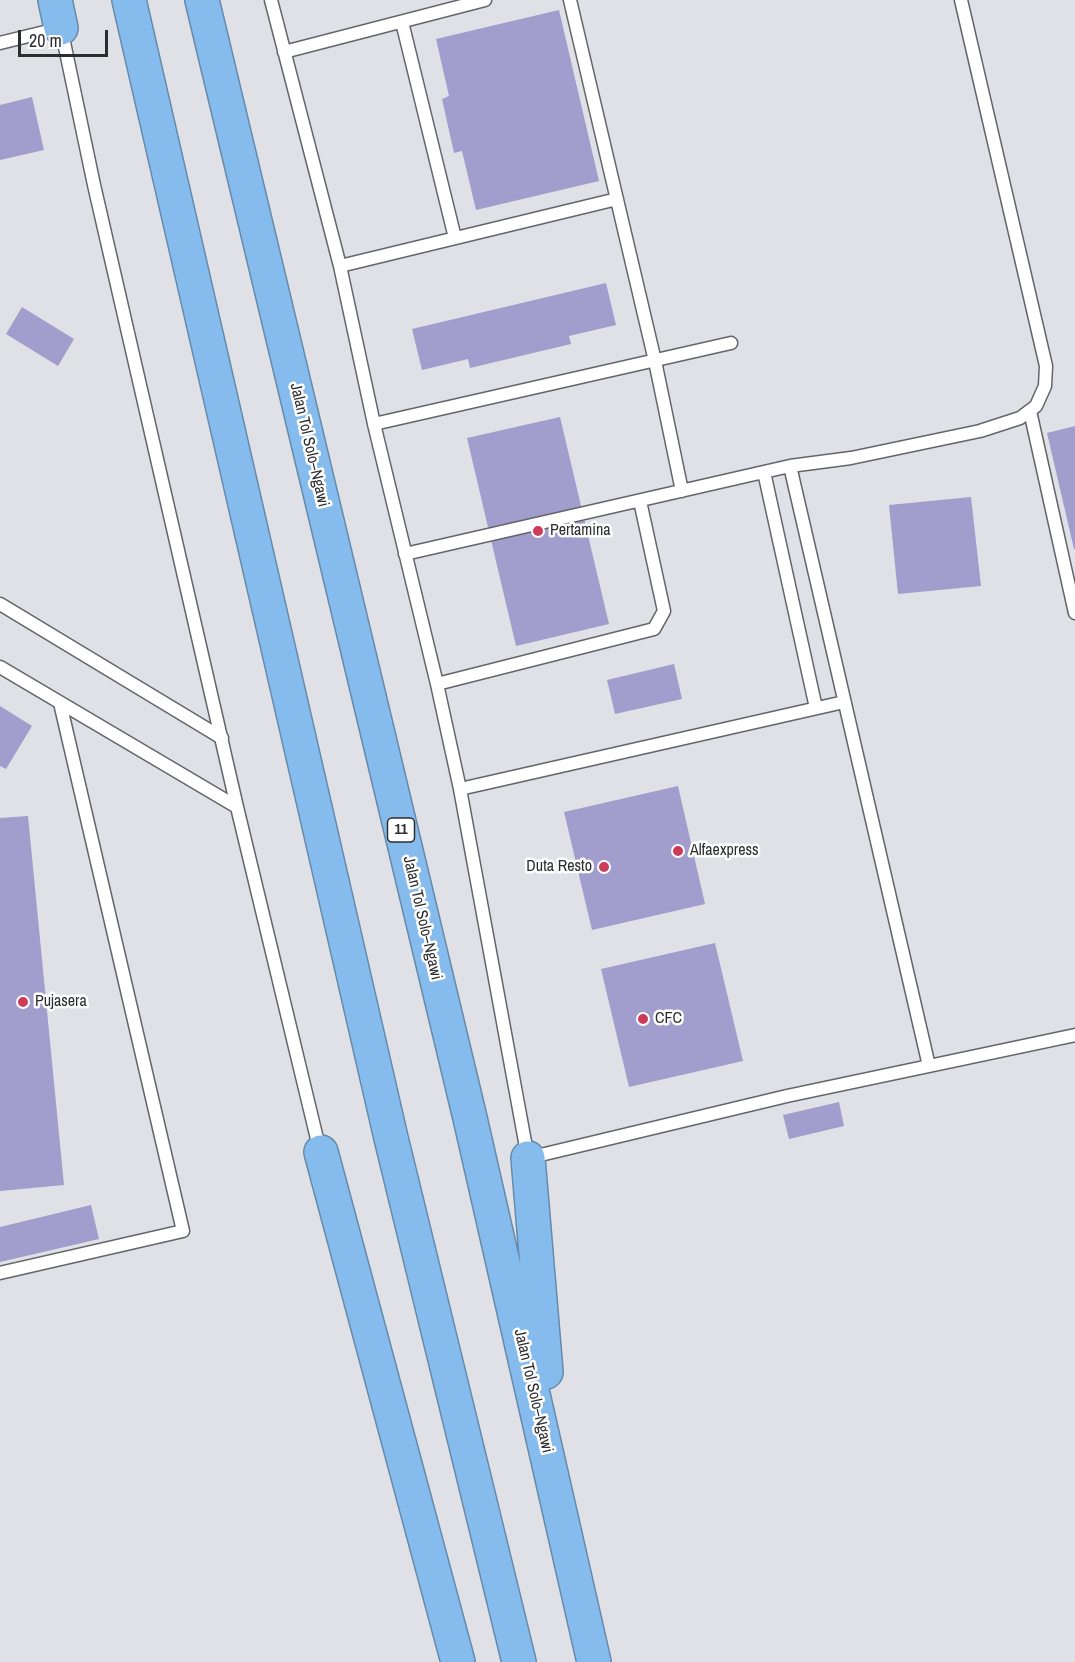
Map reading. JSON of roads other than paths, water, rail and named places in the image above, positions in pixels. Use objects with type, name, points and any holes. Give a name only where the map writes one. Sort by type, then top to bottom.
[{"type":"highway","points":[[129,0],[392,1138],[519,1662]]},
{"type":"highway","name":"Jalan Tol Solo–Ngawi","points":[[202,0],[555,1486],[594,1662]]},
{"type":"highway","points":[[321,1152],[458,1662]]},
{"type":"highway","points":[[528,1158],[555,1486]]},
{"type":"lane","points":[[271,0],[340,266],[374,424],[437,684],[460,789],[528,1158],[787,1096],[1075,1035]]},
{"type":"lane","points":[[284,52],[485,0]]},
{"type":"lane","points":[[570,0],[655,361],[682,491]]},
{"type":"lane","points":[[405,554],[790,466],[851,458],[980,431],[1020,418],[1036,406],[1045,386],[1046,366],[961,0]]},
{"type":"lane","points":[[0,43],[58,14],[94,185],[237,807],[321,1152]]},
{"type":"lane","points":[[402,22],[455,238]]},
{"type":"lane","points":[[340,266],[616,199]]},
{"type":"lane","points":[[374,424],[731,343]]},
{"type":"lane","points":[[1030,411],[1075,613]]},
{"type":"lane","points":[[790,466],[929,1066]]},
{"type":"lane","points":[[764,472],[816,708]]},
{"type":"lane","points":[[437,684],[654,629],[664,611],[640,501]]},
{"type":"lane","points":[[0,603],[222,738]]},
{"type":"lane","points":[[0,667],[237,807]]},
{"type":"lane","points":[[460,789],[844,702]]},
{"type":"lane","points":[[0,1273],[183,1232],[60,703]]},
{"type":"place","name":"Pertamina","points":[[538,531]]},
{"type":"place","name":"Alfaexpress","points":[[678,851]]},
{"type":"place","name":"Duta Resto","points":[[604,867]]},
{"type":"place","name":"Pujasera","points":[[23,1002]]},
{"type":"place","name":"CFC","points":[[643,1019]]}]
